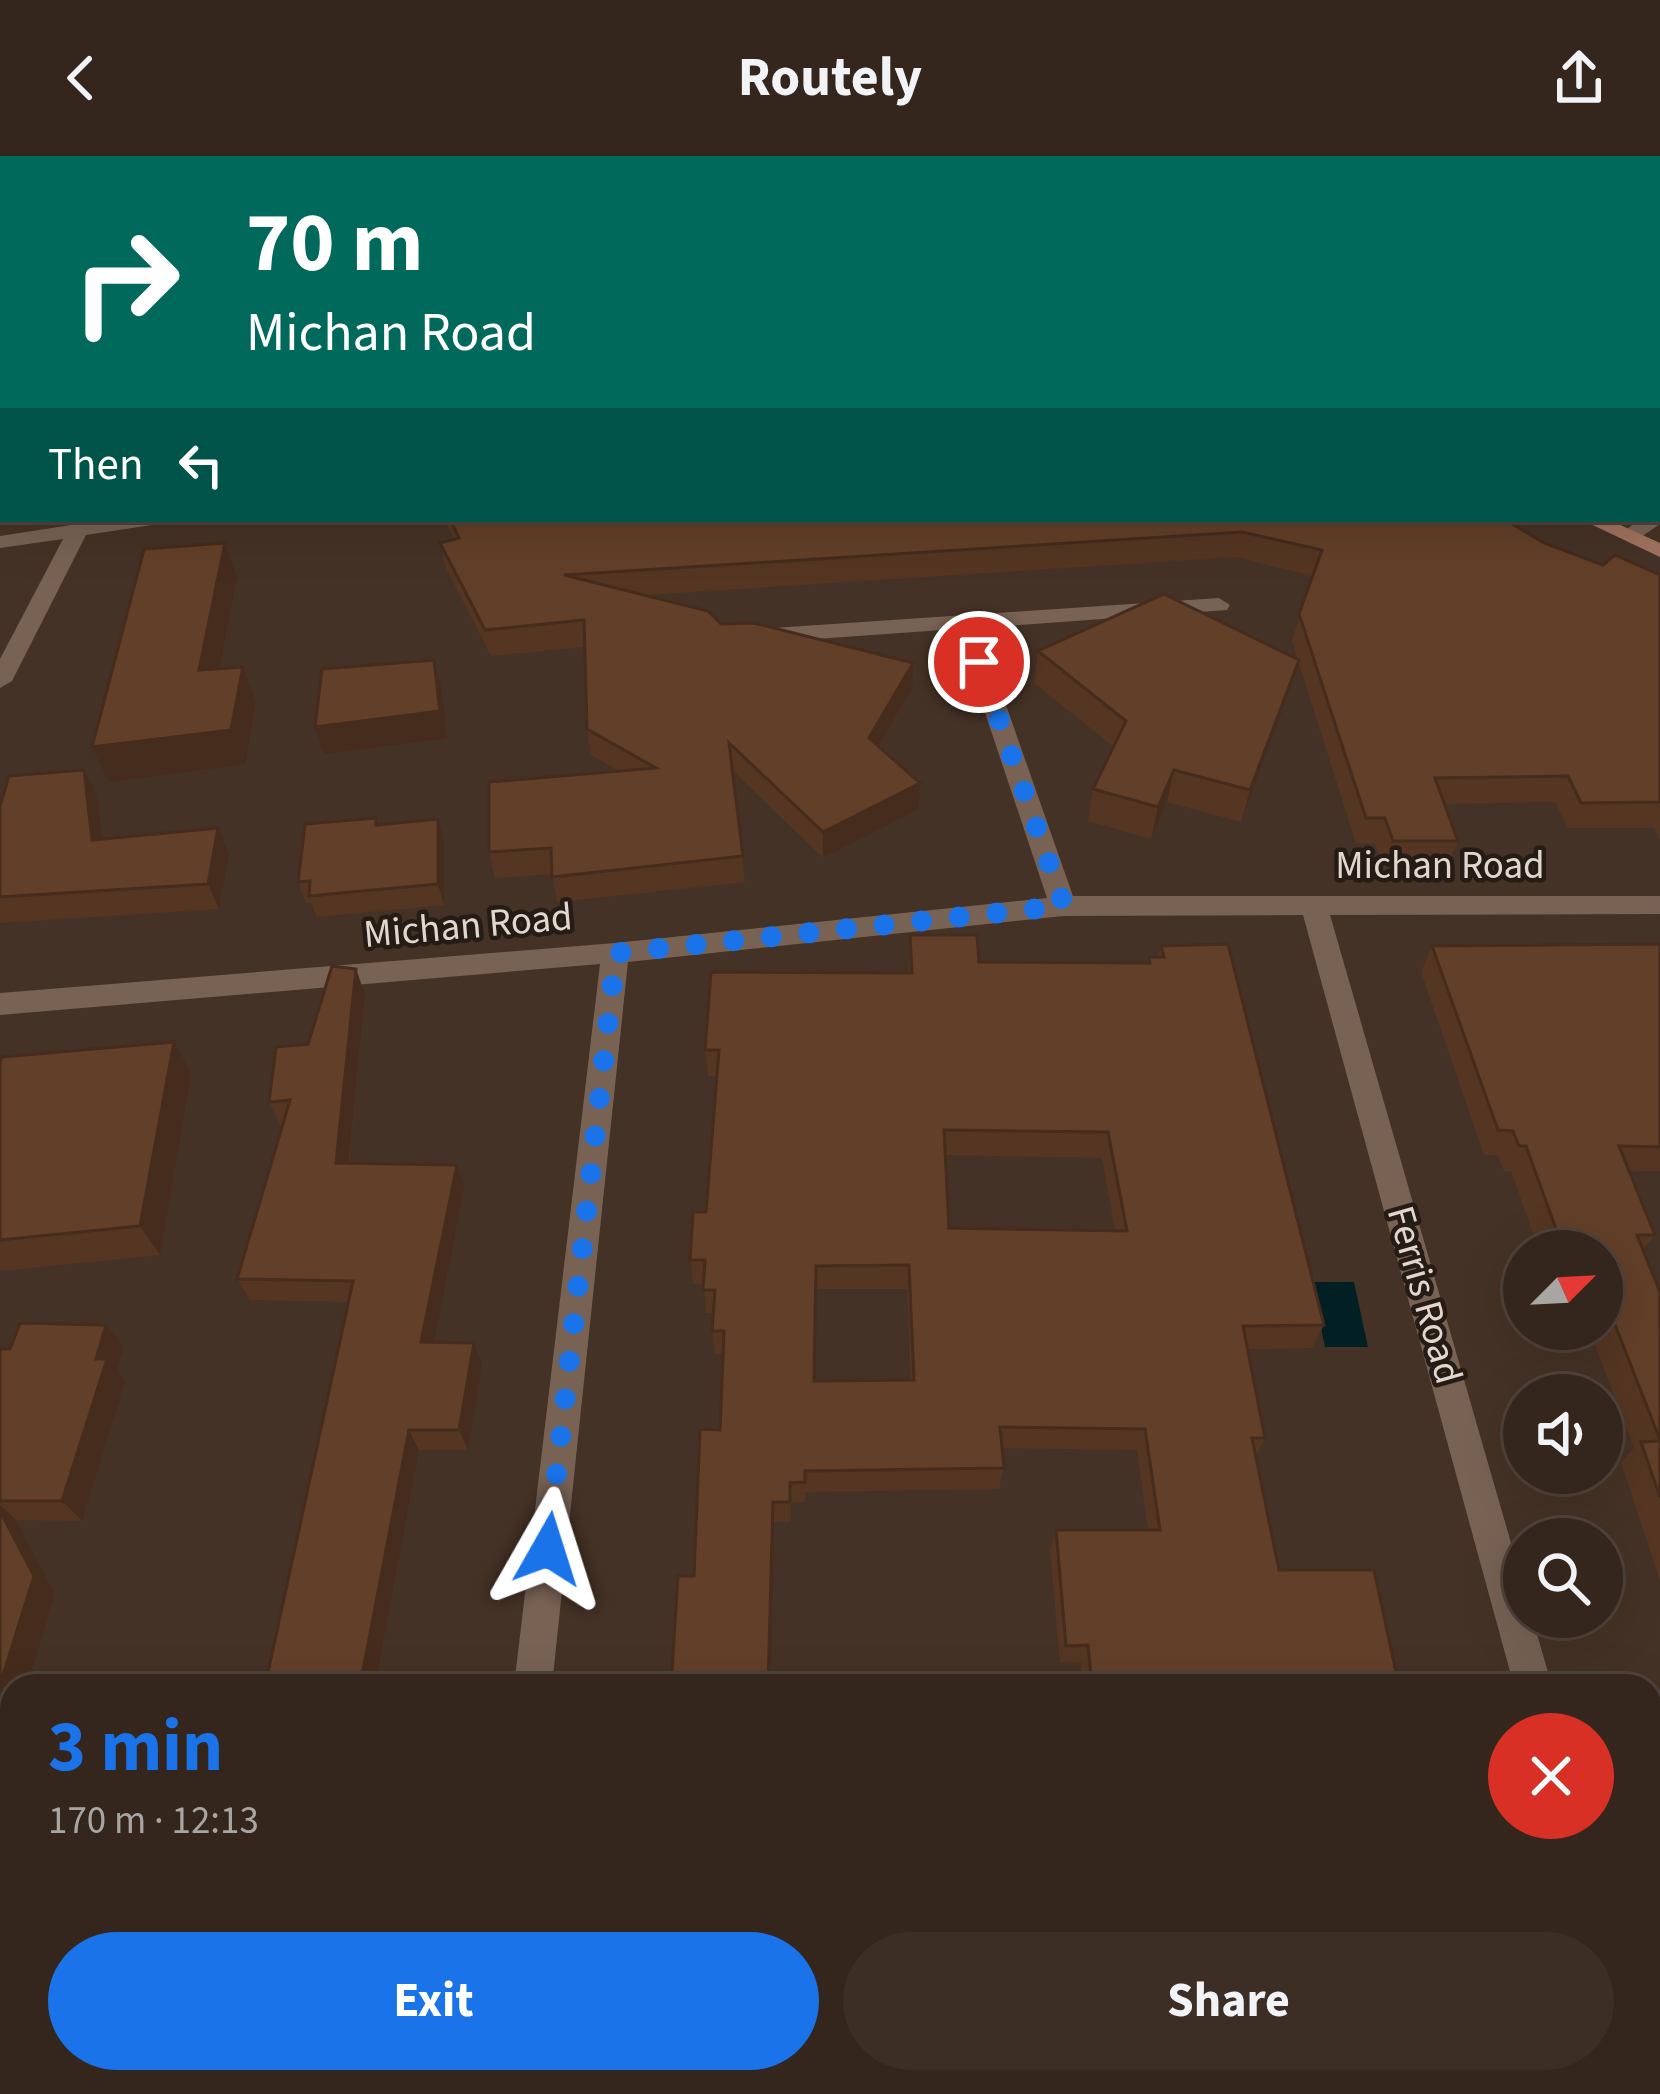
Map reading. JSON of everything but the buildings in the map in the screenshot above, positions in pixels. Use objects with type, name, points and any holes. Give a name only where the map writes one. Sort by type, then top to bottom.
[{"type":"street","points":[[0,542],[135,522]]},
{"type":"street","points":[[1596,522],[1660,551]]},
{"type":"street","points":[[1628,537],[1649,522]]},
{"type":"street","points":[[0,681],[77,532]]},
{"type":"street","points":[[725,639],[1219,605]]},
{"type":"street","points":[[965,621],[1064,906]]},
{"type":"street","name":"Ferris Road","points":[[1314,905],[1530,1674]]},
{"type":"street","name":"Michan Road","points":[[0,1004],[616,953],[1064,906],[1660,905]]},
{"type":"street","points":[[534,1674],[616,953]]},
{"type":"water","points":[[1311,1282],[1354,1282],[1368,1347],[1325,1347]]},
{"type":"route","points":[[548,1549],[616,953],[1064,906],[979,662]]}]
